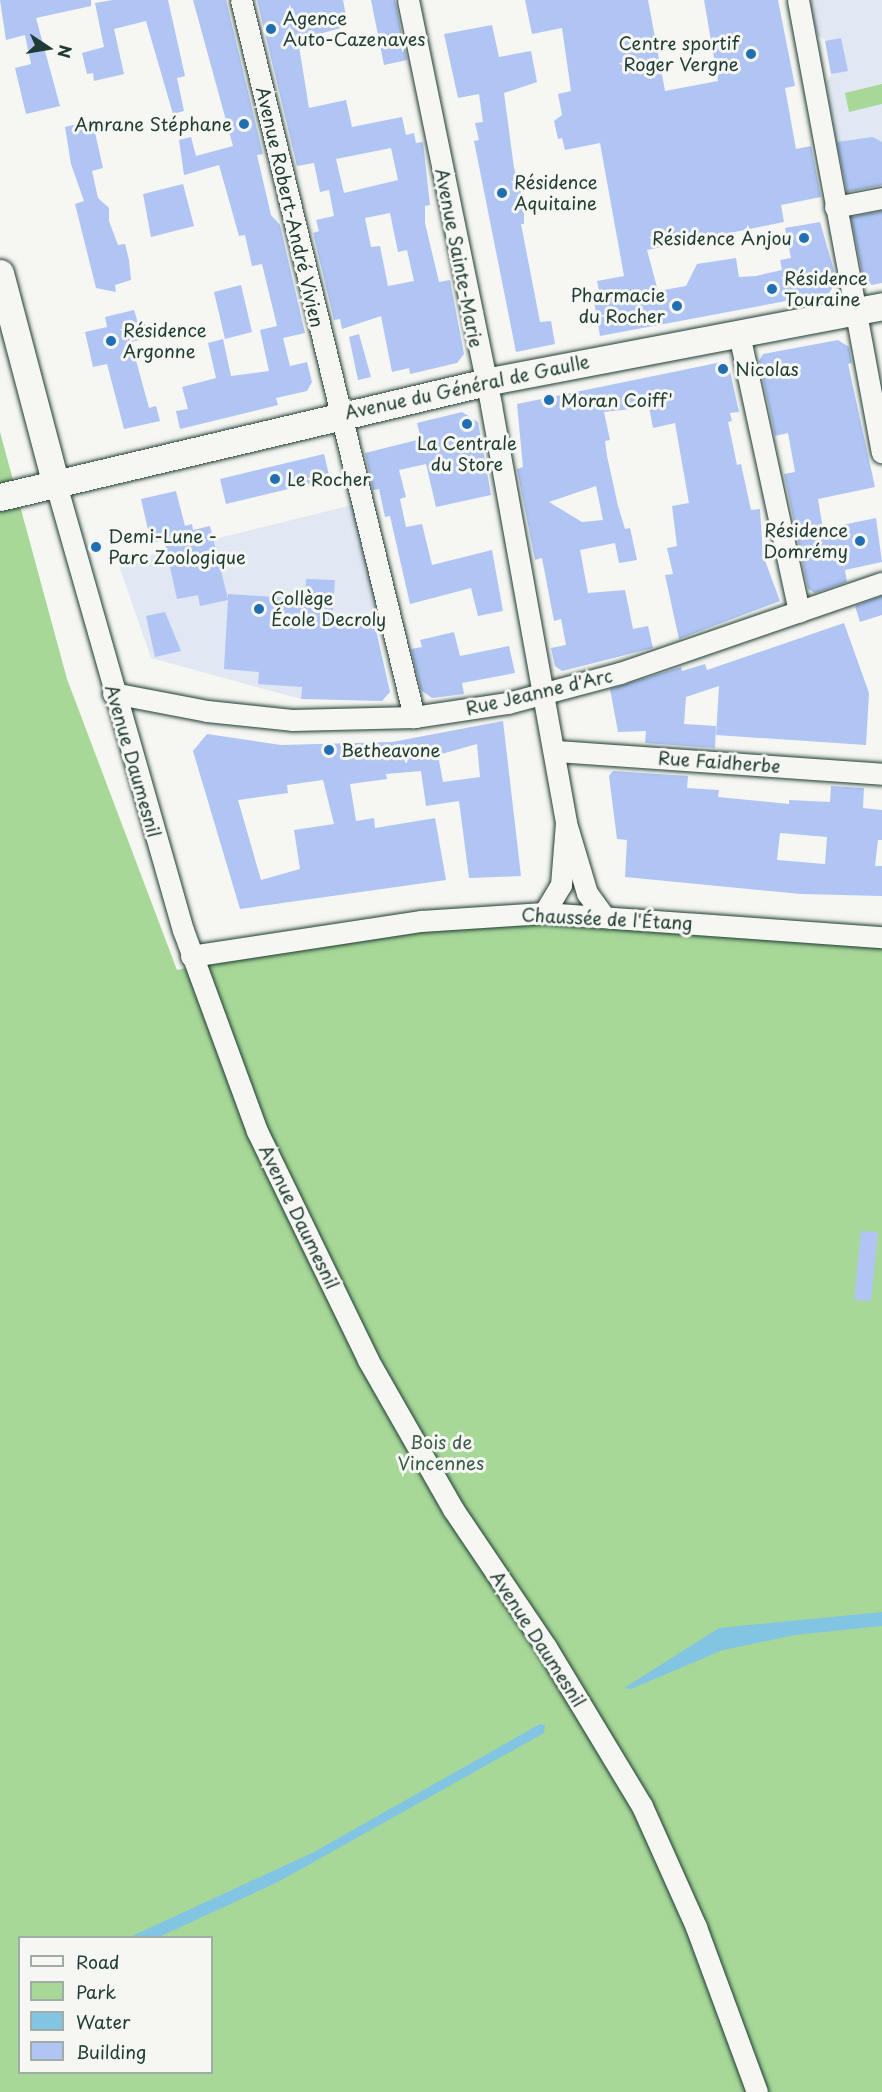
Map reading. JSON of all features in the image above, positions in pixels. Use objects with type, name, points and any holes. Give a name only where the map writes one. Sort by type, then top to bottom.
[{"type":"main road","name":"Avenue Daumesnil","points":[[0,273],[55,481]]},
{"type":"main road","name":"Avenue du Général de Gaulle","points":[[0,497],[55,481],[485,382],[882,306]]},
{"type":"street","name":"Avenue Robert-André Vivien","points":[[241,0],[339,414],[414,717]]},
{"type":"street","name":"Avenue Sainte-Marie","points":[[408,0],[546,693],[566,823]]},
{"type":"street","points":[[798,0],[882,452]]},
{"type":"street","points":[[835,207],[882,198]]},
{"type":"street","points":[[739,334],[799,612]]},
{"type":"street","name":"Avenue Daumesnil","points":[[55,481],[113,693],[191,956],[257,1131],[368,1360],[453,1509],[546,1647],[642,1806],[696,1927],[757,2092]]},
{"type":"street","name":"Rue Jeanne d'Arc","points":[[113,693],[282,719],[414,717],[546,693],[664,660],[882,584]]},
{"type":"street","name":"Rue Faidherbe","points":[[556,751],[882,774]]},
{"type":"street","points":[[544,913],[561,885],[566,823]]},
{"type":"street","points":[[566,823],[587,893],[604,916]]},
{"type":"street","name":"Chaussée de l'Étang","points":[[191,956],[421,921],[544,913],[882,937]]},
{"type":"shaded area","points":[[810,0],[882,0],[882,185],[874,146],[838,151],[826,82],[832,74],[826,40],[817,35]]},
{"type":"shaded area","name":"Collège École Decroly","points":[[360,503],[389,627],[303,647],[301,699],[151,658],[118,563]]},
{"type":"green space","points":[[882,84],[882,104],[849,112],[845,93]]},
{"type":"green space","name":"Bois de Vincennes","points":[[0,432],[67,679],[177,970],[228,958],[461,925],[561,923],[882,946],[882,2092],[0,2092]]},
{"type":"water","points":[[882,1612],[882,1626],[795,1635],[723,1650],[631,1689],[624,1688],[719,1628]]},
{"type":"water","points":[[540,1724],[545,1725],[544,1733],[278,1882],[161,1936],[132,1936],[314,1852]]},
{"type":"building","points":[[0,0],[91,0],[91,6],[36,18],[60,106],[26,114],[15,68],[31,64],[25,35],[6,40]]},
{"type":"building","points":[[113,0],[168,0],[185,76],[177,78],[184,111],[173,114],[146,21],[114,29],[124,74],[94,81],[93,73],[87,74],[82,53],[104,47],[95,3]]},
{"type":"building","points":[[193,0],[226,0],[263,154],[257,155],[271,215],[280,225],[305,333],[283,338],[290,366],[307,362],[312,382],[307,391],[276,398],[278,405],[180,429],[176,411],[188,409],[182,387],[216,378],[208,343],[223,339],[231,376],[269,371],[260,330],[277,326],[262,264],[252,266],[245,235],[239,236],[219,165],[184,175],[179,140],[191,137],[196,156],[233,146]]},
{"type":"building","points":[[257,0],[343,0],[348,26],[298,40],[309,108],[346,100],[352,127],[402,117],[406,135],[414,133],[416,143],[423,142],[430,205],[425,206],[425,223],[439,282],[450,280],[464,354],[457,363],[410,374],[409,368],[392,372],[381,316],[342,329],[340,319],[334,320],[313,233],[319,231],[316,220],[334,216],[329,190],[320,192],[314,163],[297,166]],"holes":[[[391,148],[398,180],[344,193],[336,159]],[[390,213],[398,252],[407,250],[414,281],[388,286],[380,246],[371,247],[365,218]]]},
{"type":"building","points":[[371,0],[395,0],[407,60],[384,65]]},
{"type":"building","points":[[525,0],[648,0],[665,91],[718,81],[704,0],[778,0],[795,86],[785,88],[796,149],[811,146],[821,197],[781,205],[784,222],[647,250],[658,291],[686,286],[697,264],[736,258],[739,277],[756,276],[782,270],[780,260],[791,258],[785,228],[820,222],[837,281],[829,293],[600,336],[593,296],[600,295],[597,281],[624,276],[600,143],[565,150],[562,138],[558,139],[554,121],[562,115],[558,94],[571,91],[562,28],[532,34]]},
{"type":"building","points":[[492,25],[499,57],[531,51],[537,82],[504,93],[514,168],[524,203],[524,224],[521,224],[540,322],[551,321],[555,344],[516,352],[474,141],[479,140],[475,123],[483,122],[479,94],[458,98],[444,34]]},
{"type":"building","points":[[841,38],[848,71],[831,74],[825,41]]},
{"type":"building","points":[[81,123],[83,131],[94,128],[103,168],[92,171],[98,198],[109,208],[109,221],[118,245],[125,244],[129,260],[131,280],[115,285],[116,292],[96,288],[75,204],[84,201],[71,164],[65,127]]},
{"type":"building","points":[[873,137],[882,142],[882,185],[847,192],[837,142]]},
{"type":"building","points":[[183,184],[194,226],[151,237],[143,194]]},
{"type":"building","points":[[882,211],[882,283],[872,285],[863,278],[851,217]]},
{"type":"building","points":[[241,285],[252,332],[225,339],[214,292]]},
{"type":"building","points":[[134,310],[138,323],[144,321],[149,338],[131,342],[149,408],[156,406],[160,421],[124,429],[107,364],[93,367],[85,332],[107,327],[105,317]]},
{"type":"building","points":[[359,334],[371,377],[358,380],[349,337]]},
{"type":"building","points":[[838,340],[849,347],[852,363],[848,364],[875,487],[818,499],[823,529],[876,518],[882,562],[845,570],[847,582],[815,593],[808,589],[784,474],[795,472],[788,433],[775,436],[759,361],[763,354]]},
{"type":"building","points":[[722,362],[729,367],[739,412],[730,413],[732,421],[728,422],[737,465],[741,464],[751,510],[760,509],[763,555],[780,601],[679,639],[665,575],[673,574],[667,548],[677,546],[672,506],[689,503],[675,423],[653,428],[649,407],[604,412],[610,440],[605,441],[607,456],[618,506],[625,529],[630,528],[637,560],[619,563],[615,543],[580,550],[588,593],[625,590],[633,629],[648,626],[653,648],[562,671],[555,666],[551,648],[566,645],[561,619],[554,621],[542,558],[535,560],[517,469],[523,467],[517,404]],"holes":[[[596,486],[603,520],[582,522],[549,502]]]},
{"type":"building","points":[[462,412],[478,422],[491,495],[436,507],[426,464],[399,470],[406,497],[400,499],[406,527],[422,524],[432,565],[492,550],[503,611],[478,616],[471,588],[410,604],[390,516],[385,517],[379,489],[373,490],[365,453],[421,439],[417,423]]},
{"type":"building","name":"Le Rocher","points":[[324,454],[330,479],[226,504],[220,479]]},
{"type":"building","points":[[176,491],[185,526],[192,524],[193,530],[210,526],[228,599],[228,594],[305,599],[306,579],[335,580],[332,622],[373,617],[390,692],[382,701],[301,699],[302,687],[258,684],[259,672],[224,669],[228,600],[200,606],[198,595],[177,599],[164,540],[151,543],[141,499]]},
{"type":"building","points":[[882,596],[882,615],[860,622],[855,606]]},
{"type":"building","points":[[165,612],[181,651],[155,657],[146,616]]},
{"type":"building","points":[[844,623],[869,693],[866,745],[716,735],[719,686],[686,697],[684,724],[716,726],[715,748],[645,743],[646,731],[618,732],[610,689],[681,667],[682,671],[705,664],[707,670]]},
{"type":"building","points":[[454,632],[460,656],[509,646],[515,673],[462,683],[464,694],[432,698],[421,690],[411,649],[422,647],[420,640]]},
{"type":"building","points":[[503,721],[521,876],[469,878],[459,801],[426,806],[421,771],[386,774],[387,779],[350,784],[356,821],[374,818],[375,828],[435,818],[446,880],[240,909],[193,751],[207,734],[281,745],[392,742]],"holes":[[[477,744],[480,777],[443,782],[438,755]],[[323,780],[334,824],[294,830],[300,869],[261,880],[238,800],[288,793],[287,785]]]},
{"type":"building","points":[[613,771],[688,776],[687,788],[719,790],[718,797],[789,804],[789,800],[830,802],[831,786],[864,788],[863,808],[882,810],[882,840],[878,840],[875,866],[882,866],[882,896],[801,894],[625,877],[627,840],[617,839],[609,776]],"holes":[[[780,833],[827,837],[825,864],[777,860]]]},
{"type":"building","points":[[861,1231],[878,1232],[871,1301],[854,1300]]},
{"type":"place","name":"Agence Auto-Cazenaves","points":[[271,29]]},
{"type":"place","name":"Centre sportif Roger Vergne","points":[[751,54]]},
{"type":"place","name":"Amrane Stéphane","points":[[244,124]]},
{"type":"place","name":"Résidence Aquitaine","points":[[502,193]]},
{"type":"place","name":"Résidence Anjou","points":[[804,238]]},
{"type":"place","name":"Résidence Touraine","points":[[772,289]]},
{"type":"place","name":"Pharmacie du Rocher","points":[[677,306]]},
{"type":"place","name":"Résidence Argonne","points":[[111,341]]},
{"type":"place","name":"Nicolas","points":[[723,369]]},
{"type":"place","name":"Moran Coiff'","points":[[549,400]]},
{"type":"place","name":"La Centrale du Store","points":[[467,424]]},
{"type":"place","name":"Le Rocher","points":[[275,479]]},
{"type":"place","name":"Résidence Domrémy","points":[[860,541]]},
{"type":"place","name":"Demi-Lune - Parc Zoologique","points":[[96,547]]},
{"type":"place","name":"Collège École Decroly","points":[[259,609]]},
{"type":"place","name":"Betheavone","points":[[329,750]]}]
